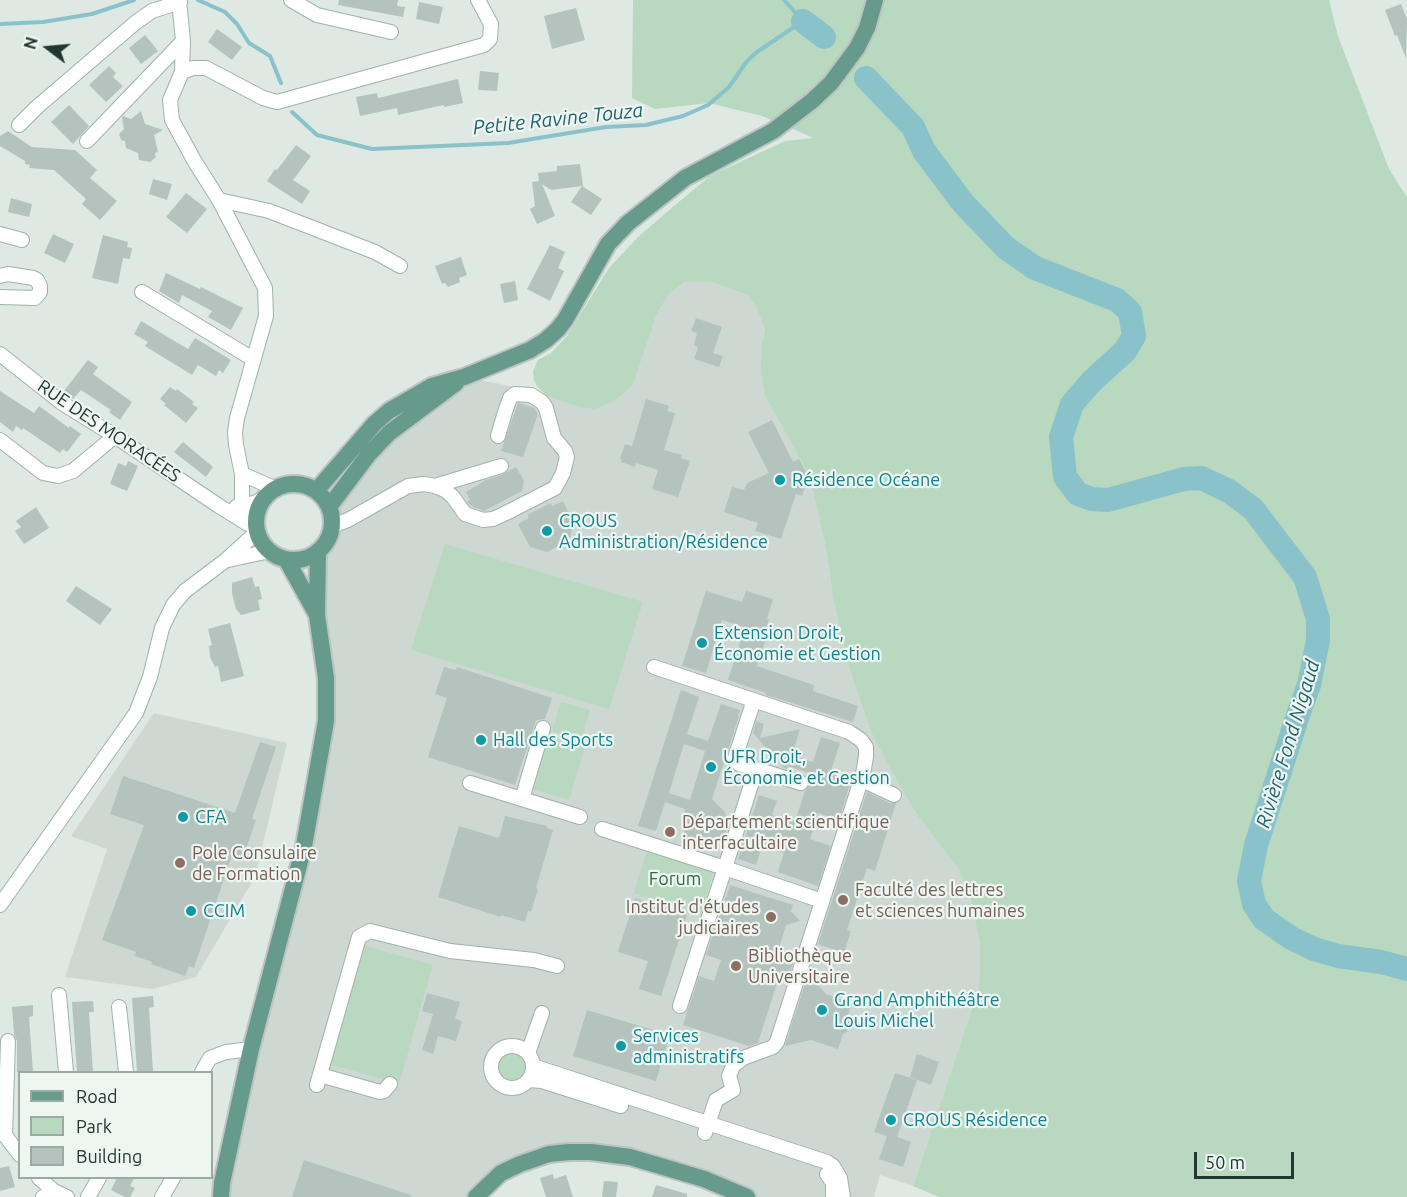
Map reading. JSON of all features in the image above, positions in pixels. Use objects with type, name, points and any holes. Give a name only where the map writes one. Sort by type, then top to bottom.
[{"type":"main road","points":[[316,491],[375,423],[389,411],[432,386],[464,377],[530,350],[546,340],[565,320],[608,244],[628,223],[685,178],[772,131],[831,84],[847,64],[867,28],[875,0]]},
{"type":"main road","points":[[329,507],[369,454],[389,433],[464,377]]},
{"type":"main road","points":[[297,484],[316,491],[329,507],[332,526],[327,541],[318,551],[303,559],[286,559],[270,551],[257,530],[258,511],[270,494],[286,485],[297,484]]},
{"type":"main road","points":[[221,1197],[222,1183],[251,1049],[304,846],[326,720],[326,678],[316,615],[318,551]]},
{"type":"main road","points":[[286,559],[316,615]]},
{"type":"main road","points":[[476,1197],[501,1173],[549,1154],[569,1152],[630,1157],[704,1179],[747,1197]]},
{"type":"street","points":[[291,0],[317,15],[391,32]]},
{"type":"street","points":[[182,72],[193,68],[206,68],[263,98],[277,102],[484,45],[490,39],[491,24],[478,0]]},
{"type":"street","points":[[19,125],[135,23],[152,10],[180,1],[183,41],[182,72],[170,100],[172,120],[219,200],[265,288],[266,316],[235,432],[242,474],[242,514]]},
{"type":"street","points":[[87,141],[183,41]]},
{"type":"street","points":[[219,200],[269,211],[375,252],[400,266]]},
{"type":"street","points":[[0,234],[22,240]]},
{"type":"street","points":[[0,276],[8,274],[33,278],[40,286],[40,292],[35,298],[0,297]]},
{"type":"street","points":[[142,292],[253,360]]},
{"type":"street","name":"RUE DES MORACÉES","points":[[0,354],[62,403],[219,506],[242,514],[257,530]]},
{"type":"street","points":[[332,526],[348,520],[408,486],[424,484],[445,490],[465,514],[483,520],[493,519],[555,488],[564,473],[567,457],[554,438],[546,408],[542,402],[531,394],[515,393],[510,398],[498,436]]},
{"type":"street","points":[[0,440],[43,473],[58,476],[73,471],[115,436]]},
{"type":"street","points":[[435,486],[501,466]]},
{"type":"street","points":[[242,474],[270,494]]},
{"type":"street","name":"RUE DES MORACÉES","points":[[242,514],[270,494]]},
{"type":"street","points":[[0,904],[136,712],[150,677],[162,627],[173,605],[185,591],[226,560],[257,530]]},
{"type":"street","points":[[226,560],[270,551]]},
{"type":"street","points":[[654,667],[855,735],[866,747],[862,780],[777,1042],[772,1047],[743,1058],[733,1066],[729,1076],[733,1090],[716,1100],[706,1128]]},
{"type":"street","points":[[754,700],[735,758],[739,764],[801,783]]},
{"type":"street","points":[[522,799],[543,728]]},
{"type":"street","points":[[680,1006],[756,769]]},
{"type":"street","points":[[862,780],[894,795]]},
{"type":"street","points":[[470,783],[580,817]]},
{"type":"street","points":[[602,829],[822,901]]},
{"type":"street","points":[[390,1084],[380,1092],[319,1080],[359,937],[370,931],[443,950],[534,960],[557,966]]},
{"type":"street","points":[[59,995],[66,1071]]},
{"type":"street","points":[[119,1007],[126,1071]]},
{"type":"street","points":[[8,1041],[2,1132],[18,1152]]},
{"type":"street","points":[[203,1071],[210,1058],[226,1052],[251,1049]]},
{"type":"street","points":[[528,1062],[824,1171],[833,1183],[832,1197]]},
{"type":"street","points":[[706,1128],[827,1162],[833,1166],[840,1178],[843,1197]]},
{"type":"street","points":[[40,1179],[49,1194],[67,1197]]},
{"type":"street","points":[[88,1197],[98,1179]]},
{"type":"street","points":[[162,1197],[172,1179]]},
{"type":"shaded area","points":[[685,282],[711,282],[748,295],[757,309],[765,330],[762,343],[765,396],[810,477],[826,549],[834,603],[851,673],[871,732],[917,815],[959,870],[969,894],[980,943],[979,987],[913,1186],[880,1175],[874,1197],[747,1197],[665,1167],[549,1154],[476,1197],[225,1197],[326,721],[323,547],[332,526],[329,507],[369,454],[464,377],[536,391],[578,407],[633,385],[657,314],[669,294]]},
{"type":"shaded area","name":"Pole Consulaire de Formation","points":[[154,713],[287,743],[255,877],[196,977],[153,989],[65,977],[107,849],[71,836]]},
{"type":"green space","points":[[633,0],[1329,0],[1338,36],[1389,169],[1407,197],[1407,1197],[939,1197],[913,1186],[979,987],[980,943],[969,894],[959,870],[917,815],[871,732],[851,673],[834,603],[826,549],[810,477],[765,396],[761,370],[765,330],[757,309],[748,295],[711,282],[685,282],[669,294],[657,314],[633,385],[614,401],[595,409],[578,407],[546,395],[534,380],[533,371],[538,360],[551,353],[567,336],[609,268],[638,237],[710,176],[785,141],[814,138],[762,116],[709,103],[655,109],[632,98]]},
{"type":"green space","points":[[445,544],[643,602],[609,709],[411,650]]},
{"type":"green space","points":[[561,702],[590,710],[581,740],[552,731]]},
{"type":"green space","points":[[545,735],[585,747],[569,800],[530,788]]},
{"type":"green space","name":"Forum","points":[[649,844],[716,865],[701,914],[634,893]]},
{"type":"green space","points":[[363,945],[433,965],[399,1084],[329,1064]]},
{"type":"green space","points":[[512,1051],[523,1055],[527,1066],[523,1077],[512,1081],[501,1077],[497,1066],[501,1055]]},
{"type":"building","points":[[339,0],[398,0],[397,6],[405,7],[403,17],[338,5]]},
{"type":"building","points":[[419,2],[443,7],[439,24],[416,19]]},
{"type":"building","points":[[1401,4],[1407,19],[1406,58],[1385,10]]},
{"type":"building","points":[[576,8],[585,40],[552,49],[544,16]]},
{"type":"building","points":[[217,29],[242,47],[232,60],[208,42]]},
{"type":"building","points":[[145,35],[158,51],[141,64],[129,48]]},
{"type":"building","points":[[109,66],[116,73],[113,77],[123,86],[106,102],[89,85]]},
{"type":"building","points":[[480,71],[499,73],[497,91],[478,90]]},
{"type":"building","points":[[458,79],[463,103],[398,115],[397,108],[360,116],[356,97],[377,93],[378,98]]},
{"type":"building","points":[[69,105],[89,126],[73,144],[51,122]]},
{"type":"building","points":[[141,111],[145,124],[163,130],[154,135],[158,152],[150,162],[139,160],[138,153],[126,148],[125,141],[121,140],[119,134],[124,129],[123,116],[131,119]]},
{"type":"building","points":[[8,131],[32,147],[75,150],[97,170],[90,178],[117,201],[100,220],[82,204],[86,199],[54,170],[29,168],[30,165],[25,164],[25,161],[0,146],[0,136]]},
{"type":"building","points":[[296,145],[311,156],[293,180],[310,191],[302,204],[267,181]]},
{"type":"building","points":[[580,164],[583,186],[551,190],[542,184],[555,216],[537,224],[530,209],[535,206],[532,182],[539,181],[538,173],[557,171],[557,166]]},
{"type":"building","points":[[153,179],[172,184],[167,200],[149,194]]},
{"type":"building","points":[[582,186],[602,199],[591,215],[571,202]]},
{"type":"building","points":[[186,193],[207,209],[187,233],[166,217]]},
{"type":"building","points":[[11,198],[32,204],[29,217],[8,212]]},
{"type":"building","points":[[53,234],[74,244],[65,263],[44,253]]},
{"type":"building","points":[[103,235],[128,242],[127,247],[132,248],[130,259],[123,258],[118,284],[92,278]]},
{"type":"building","points":[[550,245],[565,252],[558,268],[564,271],[550,301],[527,289]]},
{"type":"building","points":[[461,257],[467,275],[459,278],[460,282],[448,287],[445,283],[442,284],[435,266]]},
{"type":"building","points":[[166,273],[243,308],[231,330],[208,317],[212,311],[182,295],[179,303],[159,291]]},
{"type":"building","points":[[515,281],[518,300],[504,303],[500,284]]},
{"type":"building","points":[[696,318],[722,327],[713,353],[723,356],[719,367],[694,359],[698,347],[694,345],[697,333],[691,331]]},
{"type":"building","points":[[141,321],[188,349],[195,338],[231,360],[223,373],[219,370],[216,376],[198,365],[192,375],[145,346],[148,342],[134,334]]},
{"type":"building","points":[[88,360],[98,367],[93,374],[132,402],[120,420],[109,412],[111,410],[81,390],[73,399],[63,392]]},
{"type":"building","points":[[170,387],[176,391],[177,389],[198,408],[186,423],[160,399]]},
{"type":"building","points":[[0,391],[34,413],[39,406],[81,434],[67,452],[63,449],[60,453],[23,428],[22,430],[16,426],[13,432],[0,422]]},
{"type":"building","points":[[646,399],[669,406],[667,411],[675,413],[664,450],[682,455],[681,458],[690,461],[678,497],[652,489],[658,470],[636,463],[635,467],[621,462],[622,459],[620,459],[625,444],[632,446]]},
{"type":"building","points":[[518,403],[534,408],[538,414],[523,457],[501,451]]},
{"type":"building","name":"Résidence Océane","points":[[772,420],[793,462],[799,459],[806,472],[807,488],[805,487],[802,496],[796,494],[781,539],[755,531],[758,523],[724,512],[732,487],[744,490],[747,483],[769,473],[748,432]]},
{"type":"building","points":[[183,442],[213,467],[206,477],[174,452]]},
{"type":"building","points":[[128,461],[138,466],[127,491],[110,484],[118,463],[126,466]]},
{"type":"building","points":[[516,467],[524,481],[522,491],[484,511],[467,502],[470,500],[466,492]]},
{"type":"building","name":"CROUS Administration/Résidence","points":[[563,501],[574,524],[569,541],[547,552],[530,547],[518,524],[529,518],[527,515],[551,503],[552,506]]},
{"type":"building","points":[[36,507],[49,528],[24,544],[15,531],[21,527],[16,521]]},
{"type":"building","points":[[252,577],[255,587],[259,586],[262,599],[258,600],[260,610],[241,615],[236,609],[232,583]]},
{"type":"building","points":[[76,586],[112,609],[100,625],[66,601]]},
{"type":"building","points":[[706,591],[742,602],[746,591],[773,599],[764,635],[767,636],[757,666],[814,685],[813,691],[858,706],[853,722],[766,695],[766,693],[728,680],[745,627],[722,620],[706,673],[682,666]]},
{"type":"building","points":[[230,623],[244,676],[221,682],[218,666],[215,667],[210,657],[209,646],[212,645],[208,629]]},
{"type":"building","name":"Hall des Sports","points":[[444,667],[456,670],[457,667],[552,698],[545,719],[536,720],[515,785],[428,757],[447,698],[435,694]]},
{"type":"building","name":"UFR Droit, Économie et Gestion","points":[[681,690],[699,697],[687,734],[708,741],[721,704],[740,710],[712,799],[725,812],[728,824],[720,841],[709,846],[696,845],[686,837],[682,825],[685,809],[665,802],[656,831],[638,826]],"holes":[[[684,744],[705,751],[690,800],[669,793]]]},
{"type":"building","points":[[756,721],[764,724],[760,738],[800,729],[792,755],[813,762],[821,737],[840,743],[831,771],[852,777],[839,820],[818,813],[810,839],[831,846],[818,886],[778,872],[784,853],[762,846],[756,865],[738,859],[759,795],[777,801],[772,815],[795,821],[805,791],[810,785],[810,773],[788,766],[787,769],[784,768],[753,733]]},
{"type":"building","points":[[260,742],[276,747],[252,819],[256,820],[243,858],[232,855],[194,968],[189,966],[185,976],[151,964],[152,962],[135,956],[136,952],[102,940],[144,825],[110,814],[123,776],[235,813]]},
{"type":"building","points":[[867,792],[890,803],[896,803],[875,871],[867,868],[847,930],[851,931],[844,953],[818,944]]},
{"type":"building","points":[[505,816],[547,826],[553,830],[531,912],[528,911],[525,922],[501,915],[501,917],[438,897],[459,826],[499,838]]},
{"type":"building","points":[[730,885],[793,905],[791,911],[800,921],[786,925],[777,955],[794,960],[788,979],[779,976],[758,1043],[749,1046],[683,1025],[699,976],[714,981],[721,960],[706,955]]},
{"type":"building","points":[[635,898],[687,915],[661,996],[639,989],[648,961],[618,952]]},
{"type":"building","name":"Grand Amphithéâtre Louis Michel","points":[[808,974],[826,994],[852,1003],[847,1018],[851,1022],[846,1033],[843,1034],[838,1049],[811,1040],[785,1046]]},
{"type":"building","points":[[427,993],[460,1002],[455,1019],[462,1021],[456,1041],[438,1036],[433,1054],[422,1050],[433,1014],[422,1011]]},
{"type":"building","points":[[153,996],[154,1007],[149,1008],[153,1071],[137,1071],[132,998]]},
{"type":"building","points":[[93,1001],[94,1012],[89,1012],[93,1071],[77,1071],[72,1002]]},
{"type":"building","points":[[33,1005],[33,1016],[29,1017],[33,1071],[17,1072],[17,1041],[14,1034],[12,1007]]},
{"type":"building","name":"Services administratifs","points":[[587,1010],[670,1035],[656,1081],[573,1056]]},
{"type":"building","points":[[917,1054],[939,1062],[931,1085],[910,1077]]},
{"type":"building","name":"CROUS Résidence","points":[[895,1073],[917,1080],[897,1137],[911,1142],[903,1167],[879,1159],[887,1136],[874,1132]]},
{"type":"building","points":[[304,1160],[411,1195],[411,1197],[292,1197]]},
{"type":"building","points":[[9,1166],[15,1187],[0,1191],[0,1168]]},
{"type":"building","points":[[553,1174],[554,1179],[566,1175],[573,1197],[546,1197],[540,1178]]},
{"type":"building","points":[[116,1179],[134,1179],[130,1186],[135,1188],[130,1197],[111,1190]]},
{"type":"building","points":[[604,1181],[618,1182],[616,1197],[602,1197]]},
{"type":"building","points":[[656,1185],[687,1194],[687,1197],[652,1197]]},
{"type":"waterway","points":[[0,24],[43,22],[92,14],[134,0]]},
{"type":"waterway","name":"Petite Ravine Touza","points":[[198,0],[225,12],[237,24],[249,43],[270,56],[281,83]]},
{"type":"waterway","name":"Petite Ravine Touza","points":[[292,112],[317,135],[372,149],[508,143],[606,127],[646,125],[683,116],[708,105],[729,87],[747,61],[757,52],[803,21],[784,0]]},
{"type":"waterway","name":"Rivière Fond Nigaud","points":[[803,21],[824,37]]},
{"type":"waterway","name":"Rivière Fond Nigaud","points":[[866,78],[913,127],[924,151],[963,203],[1006,248],[1035,268],[1117,300],[1130,312],[1134,336],[1125,351],[1092,381],[1072,404],[1061,437],[1065,477],[1078,494],[1092,499],[1108,500],[1184,479],[1201,478],[1229,491],[1253,509],[1305,577],[1318,619],[1318,640],[1309,685],[1256,845],[1249,881],[1254,904],[1264,919],[1291,938],[1314,949],[1407,969]]},
{"type":"place","name":"Résidence Océane","points":[[780,480]]},
{"type":"place","name":"CROUS Administration/Résidence","points":[[547,531]]},
{"type":"place","name":"Extension Droit, Économie et Gestion","points":[[702,643]]},
{"type":"place","name":"Hall des Sports","points":[[481,740]]},
{"type":"place","name":"UFR Droit, Économie et Gestion","points":[[711,767]]},
{"type":"place","name":"CFA","points":[[183,817]]},
{"type":"place","name":"Département scientifique interfacultaire","points":[[670,832]]},
{"type":"place","name":"Pole Consulaire de Formation","points":[[180,863]]},
{"type":"place","name":"Faculté des lettres et sciences humaines","points":[[843,900]]},
{"type":"place","name":"CCIM","points":[[191,911]]},
{"type":"place","name":"Institut d'études judiciaires","points":[[771,917]]},
{"type":"place","name":"Bibliothèque Universitaire","points":[[736,966]]},
{"type":"place","name":"Grand Amphithéâtre Louis Michel","points":[[822,1010]]},
{"type":"place","name":"Services administratifs","points":[[621,1046]]},
{"type":"place","name":"CROUS Résidence","points":[[891,1120]]}]
